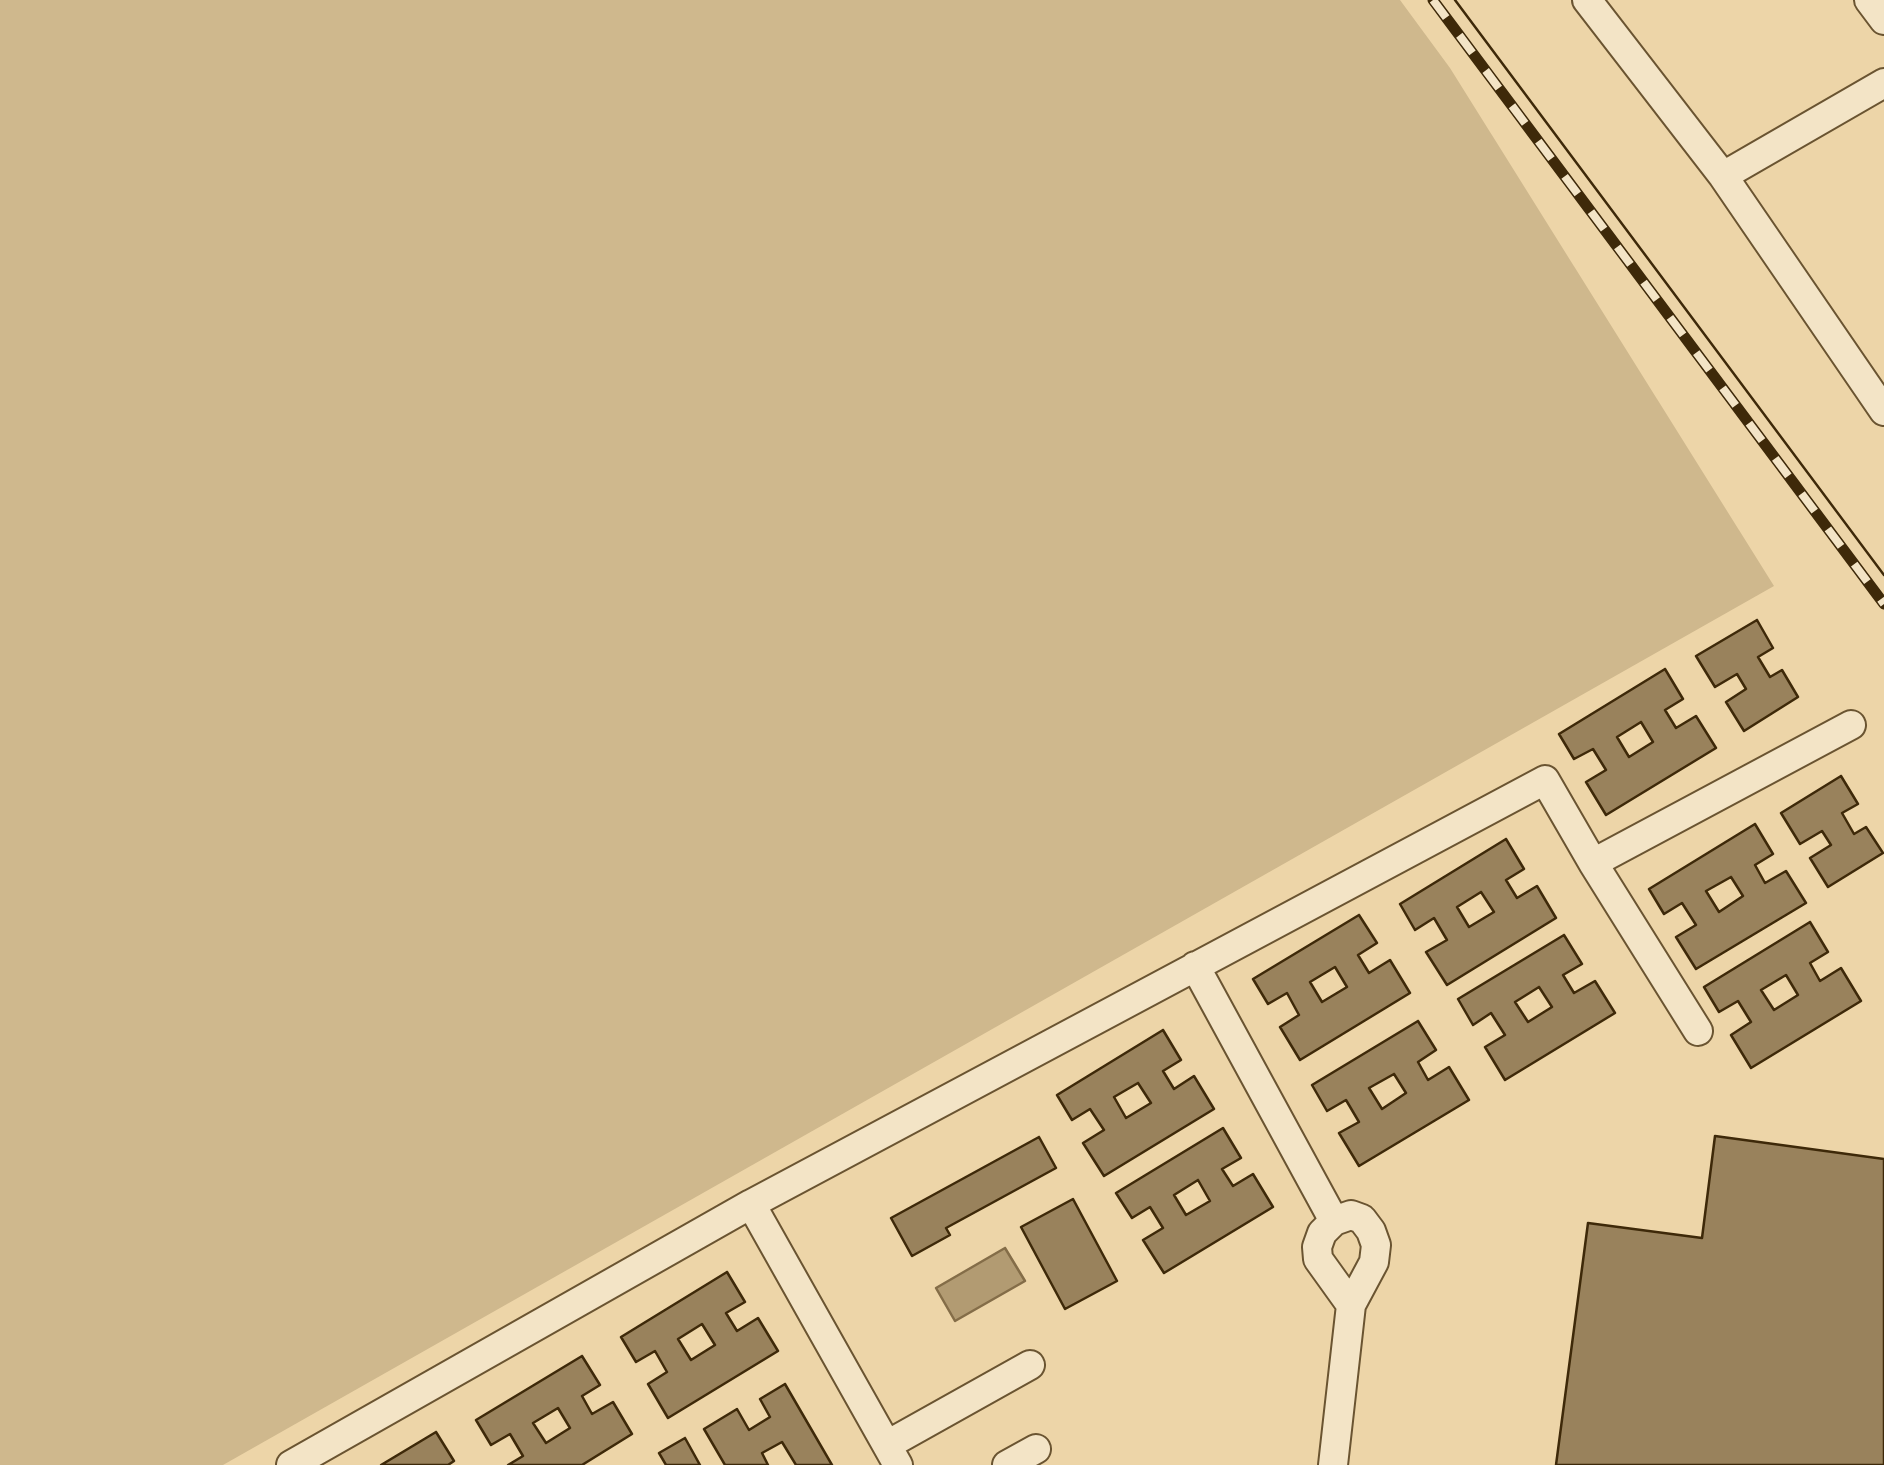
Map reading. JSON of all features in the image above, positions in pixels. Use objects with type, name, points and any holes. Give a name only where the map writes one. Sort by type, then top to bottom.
[{"type":"street","points":[[1587,0],[1723,176],[1884,411]]},
{"type":"street","points":[[1869,0],[1884,20]]},
{"type":"street","points":[[1723,176],[1884,83]]},
{"type":"street","points":[[1593,863],[1851,725]]},
{"type":"street","points":[[291,1465],[751,1204],[1546,780],[1698,1032]]},
{"type":"street","points":[[1195,966],[1334,1221]]},
{"type":"street","points":[[751,1204],[893,1455],[1030,1365]]},
{"type":"street","points":[[1333,1465],[1351,1305],[1374,1262],[1376,1245],[1362,1219],[1352,1215],[1334,1221],[1322,1232],[1317,1247],[1318,1259],[1351,1305]]},
{"type":"street","points":[[1007,1465],[1036,1449]]},
{"type":"shaded area","points":[[0,0],[1400,0],[1450,68],[1774,586],[223,1465],[0,1465]]},
{"type":"shaded area","points":[[1005,1248],[1025,1281],[955,1321],[936,1288]]},
{"type":"building","points":[[1757,620],[1773,648],[1758,657],[1770,677],[1782,670],[1798,697],[1744,731],[1726,702],[1746,689],[1737,674],[1715,687],[1696,656]]},
{"type":"building","points":[[1665,669],[1683,699],[1665,710],[1676,728],[1696,716],[1716,748],[1606,815],[1586,782],[1606,770],[1593,749],[1574,759],[1559,734]],"holes":[[[1641,722],[1653,742],[1629,757],[1617,737]]]},
{"type":"building","points":[[1841,776],[1858,804],[1842,813],[1854,834],[1866,827],[1883,853],[1828,887],[1810,858],[1831,845],[1822,831],[1800,844],[1781,813]]},
{"type":"building","points":[[1755,824],[1773,854],[1755,865],[1765,883],[1786,871],[1806,903],[1696,969],[1676,937],[1696,925],[1682,903],[1664,914],[1649,889]],"holes":[[[1731,877],[1743,896],[1719,912],[1706,891]]]},
{"type":"building","points":[[1506,839],[1524,869],[1506,880],[1517,898],[1537,886],[1556,918],[1447,985],[1426,952],[1447,940],[1434,918],[1415,930],[1400,904]],"holes":[[[1481,892],[1494,912],[1469,927],[1457,907]]]},
{"type":"building","points":[[1359,915],[1377,943],[1358,955],[1369,973],[1390,960],[1410,993],[1300,1060],[1280,1027],[1299,1015],[1287,993],[1268,1004],[1253,979]],"holes":[[[1335,967],[1347,987],[1322,1002],[1310,982]]]},
{"type":"building","points":[[1810,922],[1828,952],[1810,963],[1820,981],[1841,968],[1861,1001],[1751,1068],[1731,1035],[1751,1022],[1738,1001],[1719,1012],[1704,987]],"holes":[[[1786,975],[1798,995],[1774,1010],[1761,990]]]},
{"type":"building","points":[[1564,935],[1582,964],[1563,975],[1574,993],[1595,981],[1615,1013],[1505,1080],[1485,1047],[1505,1035],[1491,1013],[1473,1025],[1458,999]],"holes":[[[1539,987],[1552,1007],[1528,1022],[1515,1002]]]},
{"type":"building","points":[[1418,1021],[1436,1050],[1418,1062],[1428,1080],[1449,1067],[1469,1100],[1359,1166],[1339,1133],[1359,1122],[1346,1100],[1327,1111],[1312,1085]],"holes":[[[1394,1074],[1406,1093],[1382,1109],[1369,1088]]]},
{"type":"building","points":[[1163,1030],[1181,1060],[1163,1071],[1174,1089],[1194,1076],[1214,1109],[1104,1176],[1083,1143],[1104,1130],[1090,1109],[1072,1120],[1057,1095]],"holes":[[[1138,1083],[1151,1103],[1126,1118],[1114,1097]]]},
{"type":"building","points":[[1223,1128],[1241,1158],[1222,1169],[1233,1186],[1253,1174],[1273,1207],[1164,1273],[1143,1240],[1163,1228],[1150,1207],[1132,1218],[1116,1193]],"holes":[[[1198,1180],[1210,1201],[1186,1215],[1174,1195]]]},
{"type":"building","points":[[1715,1136],[1884,1159],[1884,1465],[1556,1465],[1588,1223],[1702,1238]]},
{"type":"building","points":[[1039,1137],[1056,1168],[946,1228],[950,1235],[912,1256],[891,1218]]},
{"type":"building","points":[[1073,1199],[1117,1281],[1065,1309],[1021,1227]]},
{"type":"building","points":[[727,1272],[745,1302],[726,1313],[737,1331],[758,1318],[778,1351],[668,1418],[648,1384],[667,1372],[655,1351],[636,1362],[621,1337]],"holes":[[[702,1324],[715,1345],[691,1360],[678,1339]]]},
{"type":"building","points":[[582,1356],[600,1385],[582,1396],[592,1414],[613,1402],[632,1434],[582,1465],[508,1465],[523,1456],[510,1434],[491,1445],[476,1420]],"holes":[[[558,1408],[570,1428],[546,1443],[533,1423]]]},
{"type":"building","points":[[785,1384],[832,1465],[796,1465],[782,1442],[762,1453],[768,1465],[725,1465],[704,1429],[737,1409],[749,1430],[770,1417],[760,1399]]},
{"type":"building","points":[[436,1432],[454,1461],[448,1465],[381,1465]]},
{"type":"building","points":[[685,1438],[700,1465],[666,1465],[659,1453]]},
{"type":"tram line","points":[[1455,0],[1884,575]]},
{"type":"railway","points":[[1433,0],[1884,604]]}]
